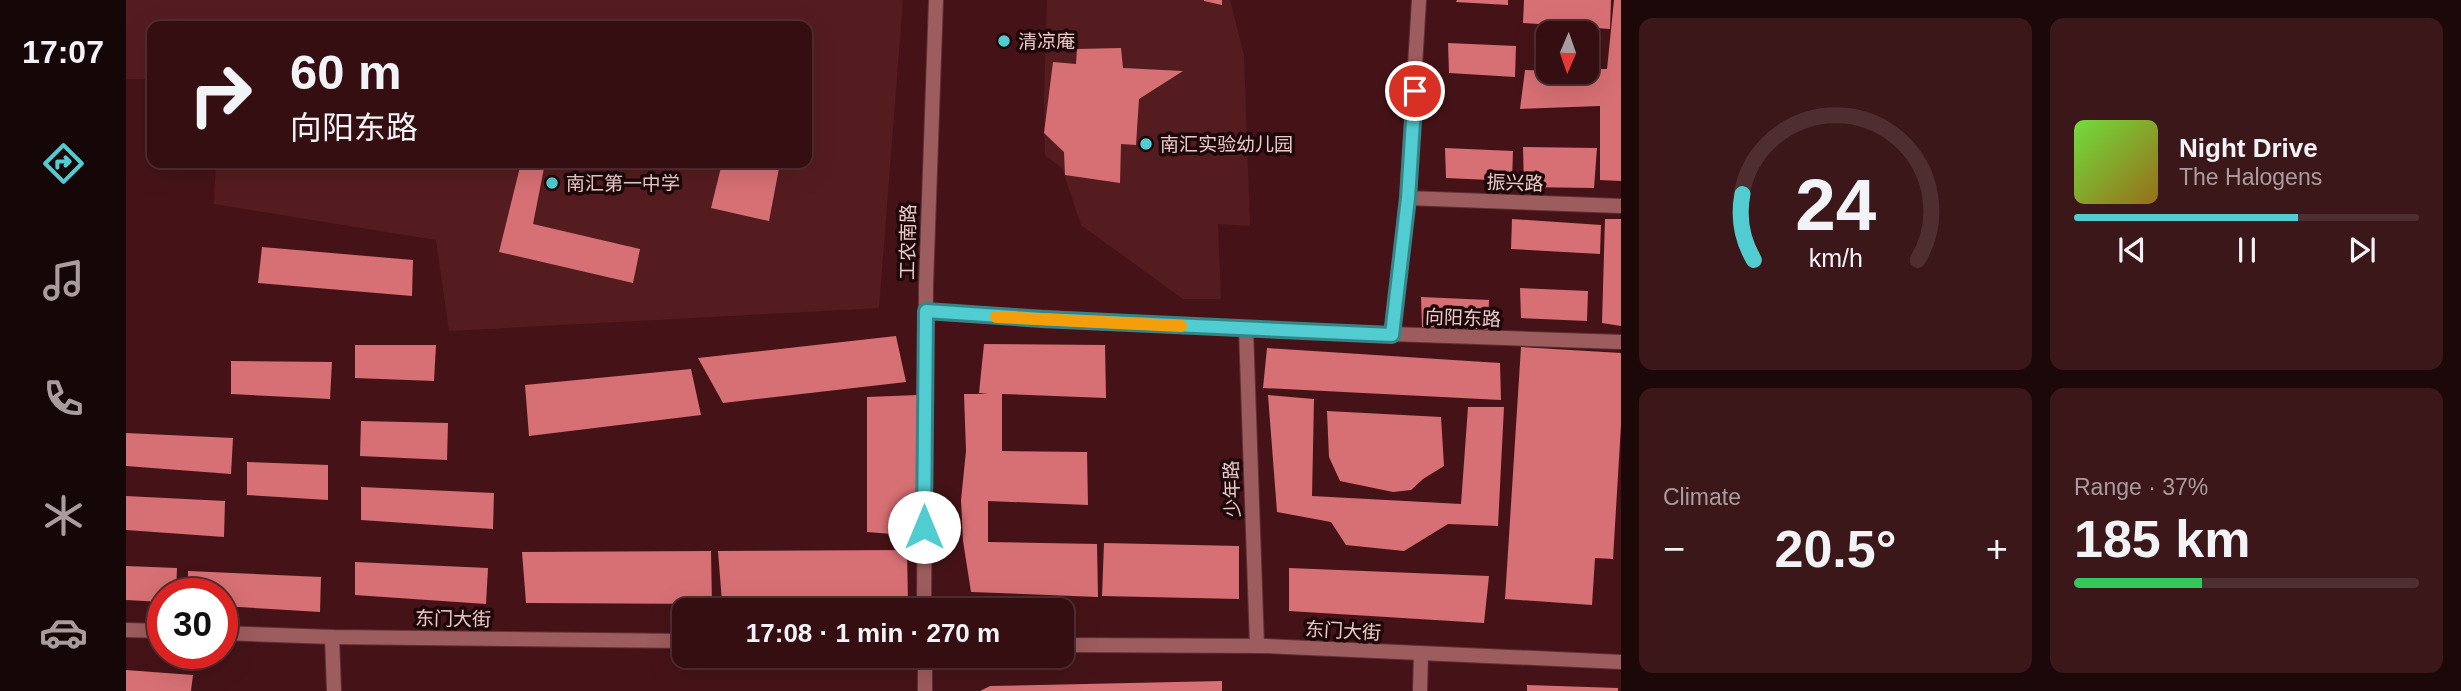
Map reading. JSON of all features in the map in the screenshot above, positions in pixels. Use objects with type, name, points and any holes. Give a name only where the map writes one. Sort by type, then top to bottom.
[{"type":"street","name":"工农南路","points":[[924,598],[926,311],[936,0]]},
{"type":"street","points":[[1392,335],[1408,198],[1419,0]]},
{"type":"street","name":"振兴路","points":[[1408,198],[1621,206]]},
{"type":"street","name":"向阳东路","points":[[926,311],[1246,329],[1621,342]]},
{"type":"street","name":"少年路","points":[[1246,329],[1257,646]]},
{"type":"street","points":[[126,630],[147,631]]},
{"type":"street","name":"东门大街","points":[[238,634],[672,641]]},
{"type":"street","points":[[332,637],[334,691]]},
{"type":"street","name":"东门大街","points":[[1074,645],[1257,646],[1621,662]]},
{"type":"street","points":[[1420,691],[1421,654]]},
{"type":"street","points":[[925,668],[925,691]]},
{"type":"shaded area","name":"南汇第一中学","points":[[126,0],[903,0],[879,308],[449,331],[436,240],[214,204],[216,168],[812,168],[812,21],[147,21],[147,79],[126,79]]},
{"type":"shaded area","name":"南汇实验幼儿园","points":[[1047,0],[1230,0],[1244,56],[1250,226],[1218,224],[1221,299],[1183,299],[1081,225],[1062,168],[1045,155]]},
{"type":"building","points":[[1222,0],[1222,5],[1204,1]]},
{"type":"building","points":[[1508,0],[1508,5],[1456,2]]},
{"type":"building","points":[[1524,0],[1611,0],[1610,29],[1600,28],[1600,21],[1523,23]]},
{"type":"building","points":[[1614,0],[1621,0],[1621,181],[1600,180],[1600,106],[1520,109],[1525,70],[1536,70],[1536,84],[1600,84],[1600,69],[1607,69]]},
{"type":"building","points":[[1448,43],[1516,46],[1515,77],[1449,73]]},
{"type":"building","points":[[1121,48],[1123,68],[1183,71],[1139,99],[1136,145],[1121,144],[1120,183],[1065,175],[1064,152],[1044,133],[1053,62],[1076,64],[1077,49]]},
{"type":"building","points":[[1523,147],[1597,148],[1594,188],[1524,187]]},
{"type":"building","points":[[1445,148],[1513,151],[1512,181],[1446,178]]},
{"type":"building","points":[[520,168],[544,168],[533,224],[640,249],[633,283],[499,252]]},
{"type":"building","points":[[721,168],[779,168],[769,221],[711,208]]},
{"type":"building","points":[[1512,219],[1601,225],[1600,254],[1511,249]]},
{"type":"building","points":[[1605,219],[1621,219],[1621,326],[1602,323]]},
{"type":"building","points":[[262,247],[413,260],[412,296],[258,283]]},
{"type":"building","points":[[1520,288],[1588,291],[1587,321],[1521,318]]},
{"type":"building","points":[[1421,297],[1489,300],[1488,330],[1422,327]]},
{"type":"building","points":[[896,336],[906,382],[723,403],[698,358]]},
{"type":"building","points":[[984,344],[1105,345],[1106,398],[1002,394],[1002,451],[1087,452],[1088,505],[988,501],[988,542],[1097,544],[1098,597],[971,592],[963,541],[961,500],[966,451],[964,394],[988,394],[979,393]]},
{"type":"building","points":[[355,345],[436,345],[434,381],[355,378]]},
{"type":"building","points":[[1521,347],[1621,353],[1621,425],[1613,559],[1595,558],[1592,605],[1505,599]]},
{"type":"building","points":[[1267,348],[1500,363],[1501,400],[1263,388]]},
{"type":"building","points":[[231,361],[332,362],[330,399],[231,394]]},
{"type":"building","points":[[691,369],[701,415],[529,436],[525,385]]},
{"type":"building","points":[[918,395],[916,536],[867,532],[867,397]]},
{"type":"building","points":[[1268,395],[1314,399],[1312,496],[1461,504],[1468,407],[1504,407],[1498,526],[1448,524],[1404,551],[1346,545],[1331,522],[1277,512]]},
{"type":"building","points":[[1327,411],[1441,417],[1444,466],[1411,490],[1393,492],[1340,481],[1329,457]]},
{"type":"building","points":[[361,421],[448,423],[447,460],[360,456]]},
{"type":"building","points":[[126,433],[233,438],[231,474],[126,466]]},
{"type":"building","points":[[247,462],[328,465],[328,500],[247,495]]},
{"type":"building","points":[[361,487],[494,493],[493,529],[361,520]]},
{"type":"building","points":[[126,496],[225,501],[224,537],[126,530]]},
{"type":"building","points":[[1104,543],[1239,546],[1239,599],[1102,596]]},
{"type":"building","points":[[907,550],[908,598],[722,598],[718,551]]},
{"type":"building","points":[[711,551],[712,598],[672,598],[672,604],[526,603],[522,552]]},
{"type":"building","points":[[355,562],[488,568],[486,604],[355,595]]},
{"type":"building","points":[[126,566],[177,568],[177,578],[147,578],[147,601],[126,600]]},
{"type":"building","points":[[1289,568],[1489,576],[1484,623],[1289,611]]},
{"type":"building","points":[[188,571],[321,577],[320,612],[238,607],[238,578],[188,578]]},
{"type":"building","points":[[126,670],[193,675],[191,691],[126,691]]},
{"type":"building","points":[[1222,681],[1222,691],[980,691],[990,686]]},
{"type":"building","points":[[1527,685],[1618,688],[1618,691],[1527,691]]},
{"type":"slow traffic","points":[[996,317],[1181,326]]},
{"type":"place","name":"清凉庵","points":[[1004,41]]},
{"type":"place","name":"南汇实验幼儿园","points":[[1146,144]]},
{"type":"place","name":"南汇第一中学","points":[[552,183]]},
{"type":"route","points":[[924,527],[926,311],[975,316],[1392,335],[1408,198],[1415,91]]}]
